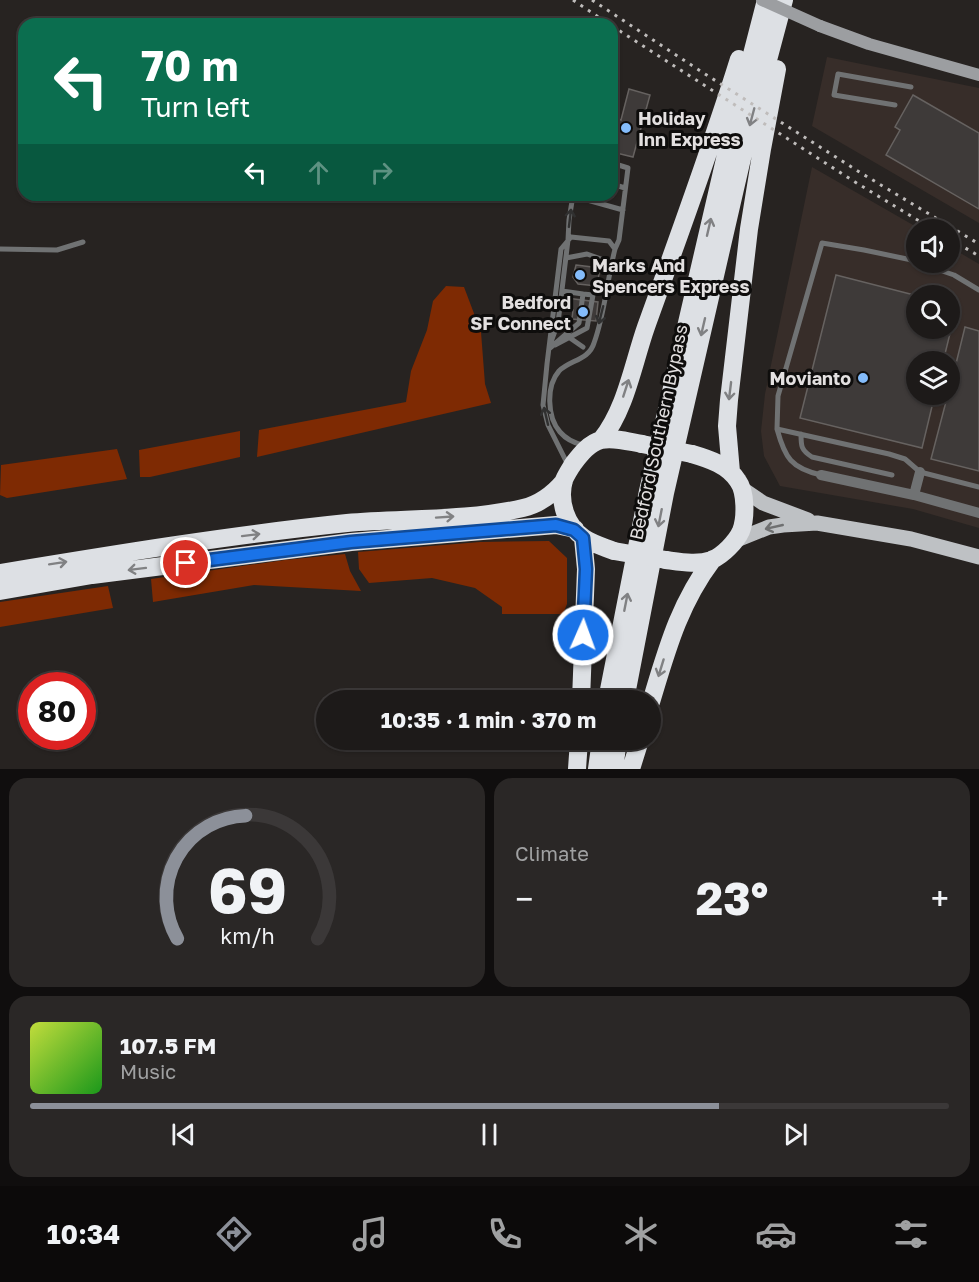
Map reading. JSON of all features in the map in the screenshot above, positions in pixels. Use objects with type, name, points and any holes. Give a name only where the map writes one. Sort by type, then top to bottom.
[{"type":"highway","points":[[0,573],[218,539],[348,523],[499,512],[526,507],[555,492],[578,457],[610,429],[618,412],[724,108],[758,0]]},
{"type":"highway","name":"Bedford Southern Bypass","points":[[609,690],[648,491],[764,0]]},
{"type":"highway","name":"Bedford Southern Bypass","points":[[627,690],[670,470],[743,154],[784,0]]},
{"type":"highway","points":[[731,472],[727,426],[749,229],[780,52],[792,0]]},
{"type":"highway","points":[[595,443],[617,440],[692,453],[711,459],[731,472],[740,482],[744,501],[741,531],[734,541],[713,559],[699,579],[676,624],[655,690]]},
{"type":"highway","points":[[567,475],[563,506],[567,519],[579,534],[586,569],[581,690]]},
{"type":"highway","points":[[0,591],[92,575],[351,542],[556,525],[579,534],[598,546],[614,551],[681,562],[698,563],[713,559]]},
{"type":"highway","points":[[577,769],[578,750]]},
{"type":"highway","points":[[597,769],[600,750]]},
{"type":"highway","points":[[614,769],[617,750]]},
{"type":"highway","points":[[631,769],[637,750]]},
{"type":"main road","points":[[764,0],[820,26],[869,44],[979,75]]},
{"type":"main road","points":[[741,488],[763,503],[817,523],[911,539],[979,557]]},
{"type":"main road","points":[[734,541],[769,527],[817,523]]},
{"type":"street","points":[[914,495],[920,472]]},
{"type":"street","points":[[821,475],[914,495],[979,513]]},
{"type":"lane","points":[[895,105],[834,95],[838,74],[910,87]]},
{"type":"lane","points":[[595,443],[574,443],[559,431],[550,407],[551,389],[560,371],[584,357],[594,346],[615,249],[619,240],[623,210],[628,168],[618,165]]},
{"type":"lane","points":[[618,186],[625,188]]},
{"type":"lane","points":[[548,349],[558,323],[572,201]]},
{"type":"lane","points":[[593,201],[623,210]]},
{"type":"lane","points":[[567,475],[543,405],[561,249],[571,237],[609,241],[615,249]]},
{"type":"lane","points":[[0,249],[57,250],[83,242]]},
{"type":"lane","points":[[821,475],[798,468],[789,459],[781,444],[777,429],[778,396],[822,243],[907,259],[954,275],[979,290]]},
{"type":"lane","points":[[566,258],[586,254],[612,263]]},
{"type":"lane","points":[[548,349],[587,328],[593,295],[562,291]]},
{"type":"lane","points":[[548,349],[579,323],[583,294]]},
{"type":"lane","points":[[570,339],[583,347]]},
{"type":"lane","points":[[547,364],[560,371]]},
{"type":"lane","points":[[777,429],[889,454],[905,459],[920,472],[979,487]]},
{"type":"lane","points":[[801,434],[804,452],[812,457],[892,475]]},
{"type":"shaded area","points":[[827,57],[979,88],[979,223],[812,126]]},
{"type":"shaded area","points":[[812,167],[906,221],[906,273],[960,273],[960,253],[979,264],[979,528],[913,509],[780,486],[764,456],[761,431],[765,394]]},
{"type":"shaded area","points":[[446,286],[464,287],[481,332],[485,384],[491,403],[257,457],[259,430],[406,402],[411,371],[427,330],[433,301]]},
{"type":"shaded area","points":[[240,431],[240,457],[150,477],[140,477],[139,450]]},
{"type":"shaded area","points":[[117,449],[127,479],[7,498],[0,495],[1,465]]},
{"type":"shaded area","points":[[549,541],[567,558],[567,604],[563,614],[502,614],[502,607],[475,588],[432,578],[369,583],[359,569],[358,552],[480,542]]},
{"type":"shaded area","points":[[345,554],[350,571],[361,591],[254,585],[153,602],[151,579]]},
{"type":"shaded area","points":[[108,586],[113,608],[0,627],[0,602]]},
{"type":"building","name":"Holiday Inn Express","points":[[629,89],[650,95],[633,157],[618,153],[618,119],[621,120]]},
{"type":"building","points":[[913,95],[979,133],[979,209],[886,155],[900,130],[895,127]]},
{"type":"building","points":[[576,265],[600,268],[597,286],[578,284],[573,277]]},
{"type":"building","name":"Movianto","points":[[836,275],[906,293],[906,339],[949,339],[946,351],[906,351],[906,405],[932,405],[922,448],[800,418]]},
{"type":"building","points":[[558,297],[598,302],[596,321],[572,319],[573,310],[556,309]]},
{"type":"building","points":[[965,327],[979,331],[979,471],[931,459],[945,405],[960,405],[959,351]]},
{"type":"railway","points":[[573,0],[600,18]]},
{"type":"railway","points":[[592,0],[861,173],[979,244]]},
{"type":"railway","points":[[618,30],[916,219]]},
{"type":"railway","points":[[960,245],[979,256]]},
{"type":"place","name":"Holiday Inn Express","points":[[626,128]]},
{"type":"place","name":"Marks And Spencers Express","points":[[580,275]]},
{"type":"place","name":"Bedford SF Connect","points":[[583,312]]},
{"type":"place","name":"Movianto","points":[[863,378]]},
{"type":"route","points":[[186,563],[351,542],[556,525],[574,530],[583,538],[586,569],[583,635]]}]
